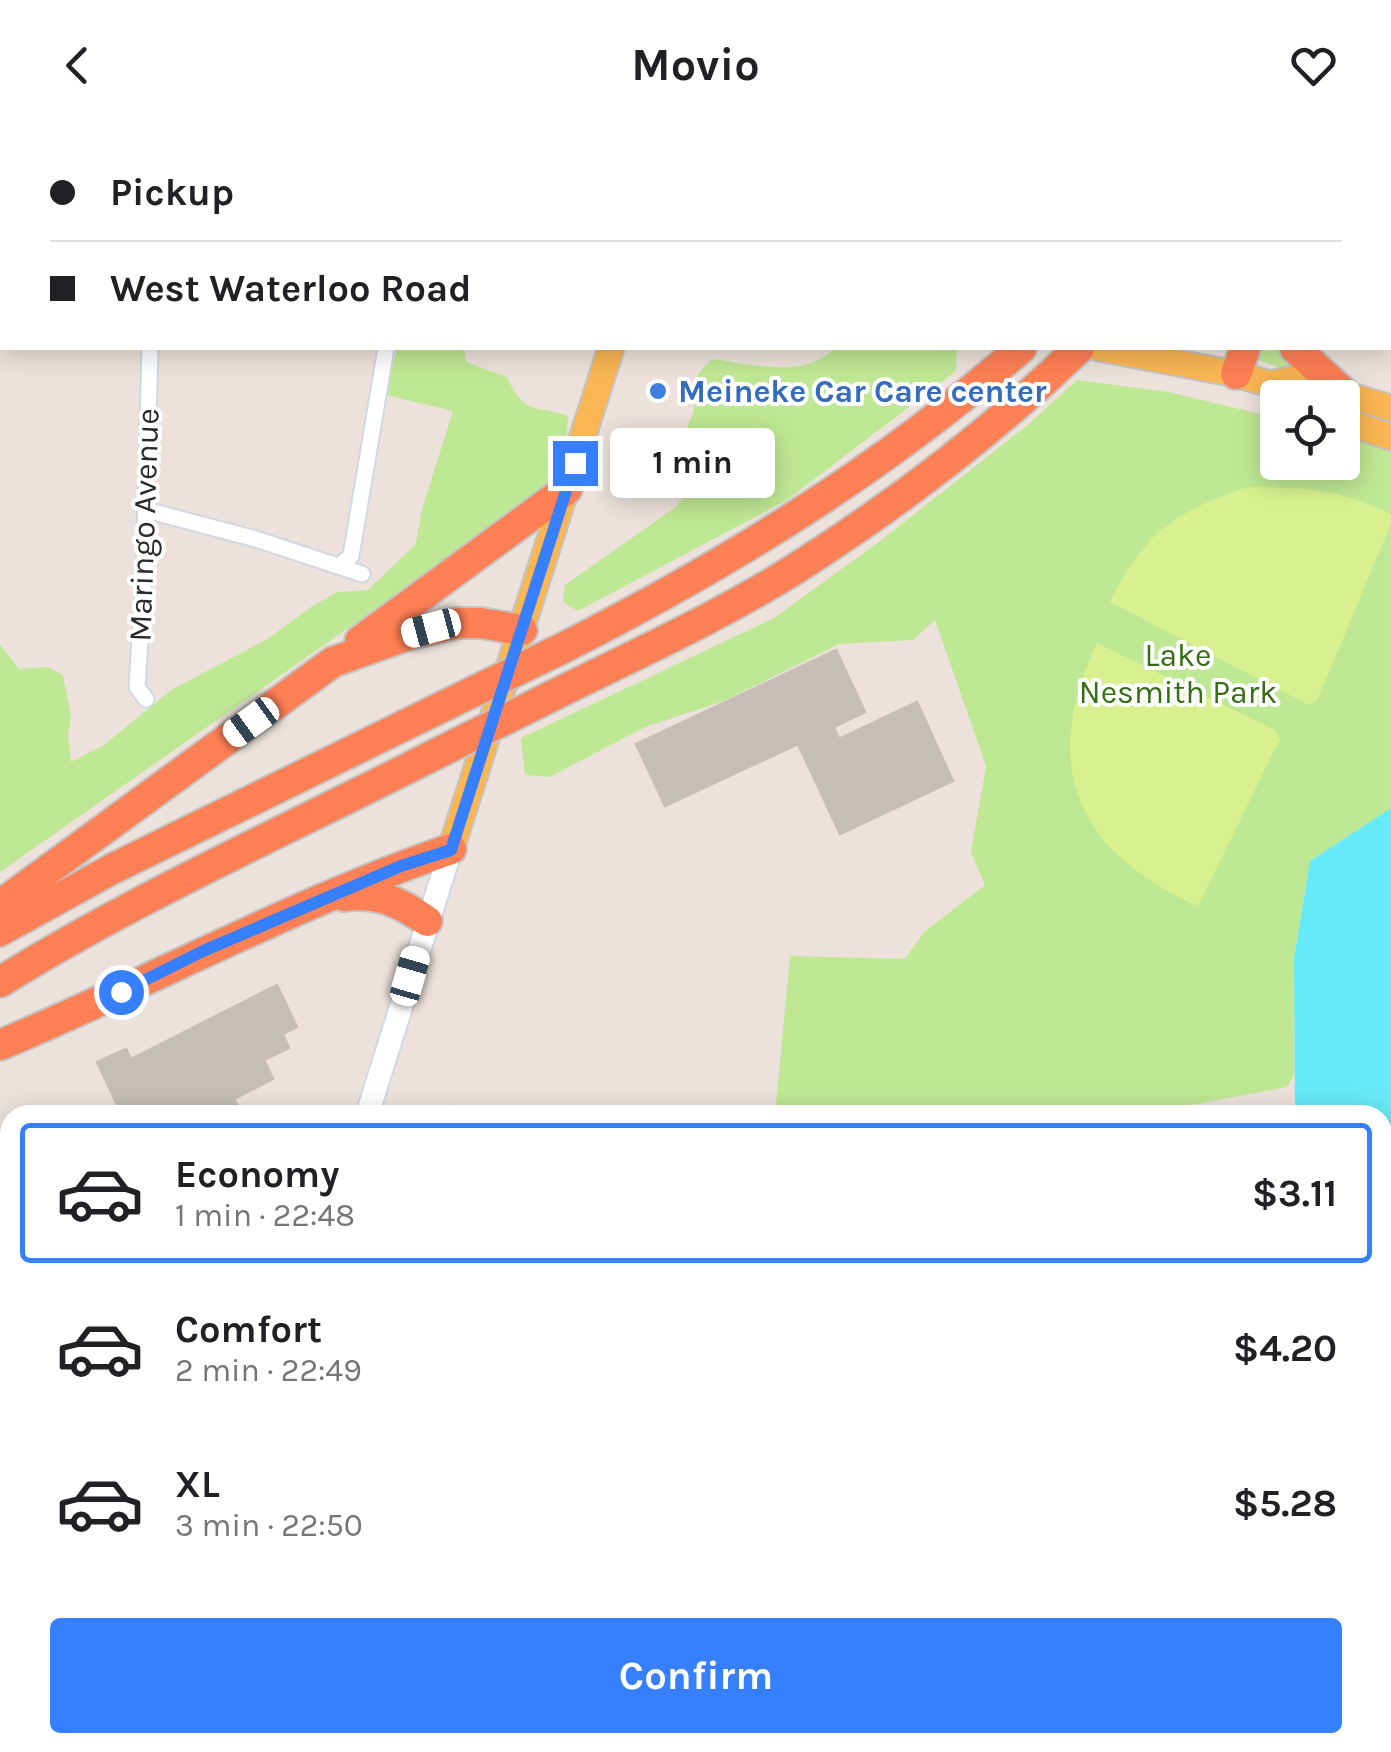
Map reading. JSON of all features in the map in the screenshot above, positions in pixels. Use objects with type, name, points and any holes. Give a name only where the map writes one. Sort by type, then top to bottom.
[{"type":"highway","points":[[0,931],[112,869],[640,608],[770,533],[927,427],[1019,350]]},
{"type":"highway","points":[[0,982],[135,906],[714,615],[793,570],[892,504],[996,424],[1077,350]]},
{"type":"highway","points":[[1297,350],[1321,380]]},
{"type":"highway","points":[[0,905],[567,489]]},
{"type":"highway","points":[[333,662],[411,634],[459,624],[481,622],[522,630]]},
{"type":"highway","points":[[0,1045],[80,1012],[203,951],[401,866],[451,850]]},
{"type":"highway","points":[[322,900],[358,894],[377,896],[394,901],[427,921]]},
{"type":"main road","points":[[370,1105],[610,350]]},
{"type":"main road","points":[[1121,350],[1240,361],[1262,380]]},
{"type":"main road","points":[[1360,407],[1391,408]]},
{"type":"main road","points":[[1360,418],[1391,437]]},
{"type":"street","name":"Maringo Avenue","points":[[146,699],[137,688],[150,350]]},
{"type":"street","points":[[340,565],[351,556],[386,350]]},
{"type":"street","points":[[146,510],[362,574]]},
{"type":"green space","points":[[397,350],[464,350],[466,362],[507,377],[525,403],[568,416],[566,445],[551,486],[0,872],[0,645],[19,669],[47,667],[63,675],[71,717],[71,762],[104,745],[171,690],[269,638],[311,607],[337,592],[368,590],[416,544],[422,509],[453,411],[386,395]]},
{"type":"green space","points":[[832,350],[957,350],[956,371],[787,500],[578,611],[563,602],[565,585],[677,506],[692,483],[692,470],[670,461],[692,416],[695,381],[713,359],[793,367],[822,358]]},
{"type":"green space","points":[[1254,350],[1289,350],[1303,375],[1251,358]]},
{"type":"green space","name":"Lake Nesmith Park","points":[[1077,380],[1168,392],[1260,414],[1260,480],[1360,480],[1360,441],[1391,452],[1391,808],[1310,861],[1294,958],[1294,1076],[1287,1087],[1191,1105],[776,1105],[790,956],[905,959],[924,932],[985,885],[971,852],[986,766],[935,620],[913,640],[839,644],[724,701],[645,727],[550,777],[525,775],[521,738],[774,618],[1030,423]]},
{"type":"green space","points":[[1248,487],[1321,491],[1355,499],[1391,514],[1391,524],[1317,701],[1309,705],[1110,602],[1136,558],[1165,527],[1201,506]]},
{"type":"green space","points":[[1097,643],[1275,730],[1280,739],[1198,906],[1156,884],[1123,859],[1097,831],[1080,800],[1071,766],[1071,728],[1080,687]]},
{"type":"water","points":[[1391,808],[1391,1105],[1295,1105],[1294,958],[1310,861]]},
{"type":"building","points":[[836,650],[865,712],[834,727],[839,739],[917,702],[953,781],[840,834],[798,744],[665,806],[636,744]]},
{"type":"building","points":[[277,985],[297,1027],[283,1034],[289,1048],[264,1060],[273,1079],[234,1099],[237,1105],[117,1105],[97,1062],[126,1049],[131,1059]]},
{"type":"place","name":"Meineke Car Care center","points":[[658,391]]},
{"type":"route","points":[[121,992],[203,951],[401,866],[451,850],[575,463]]}]
